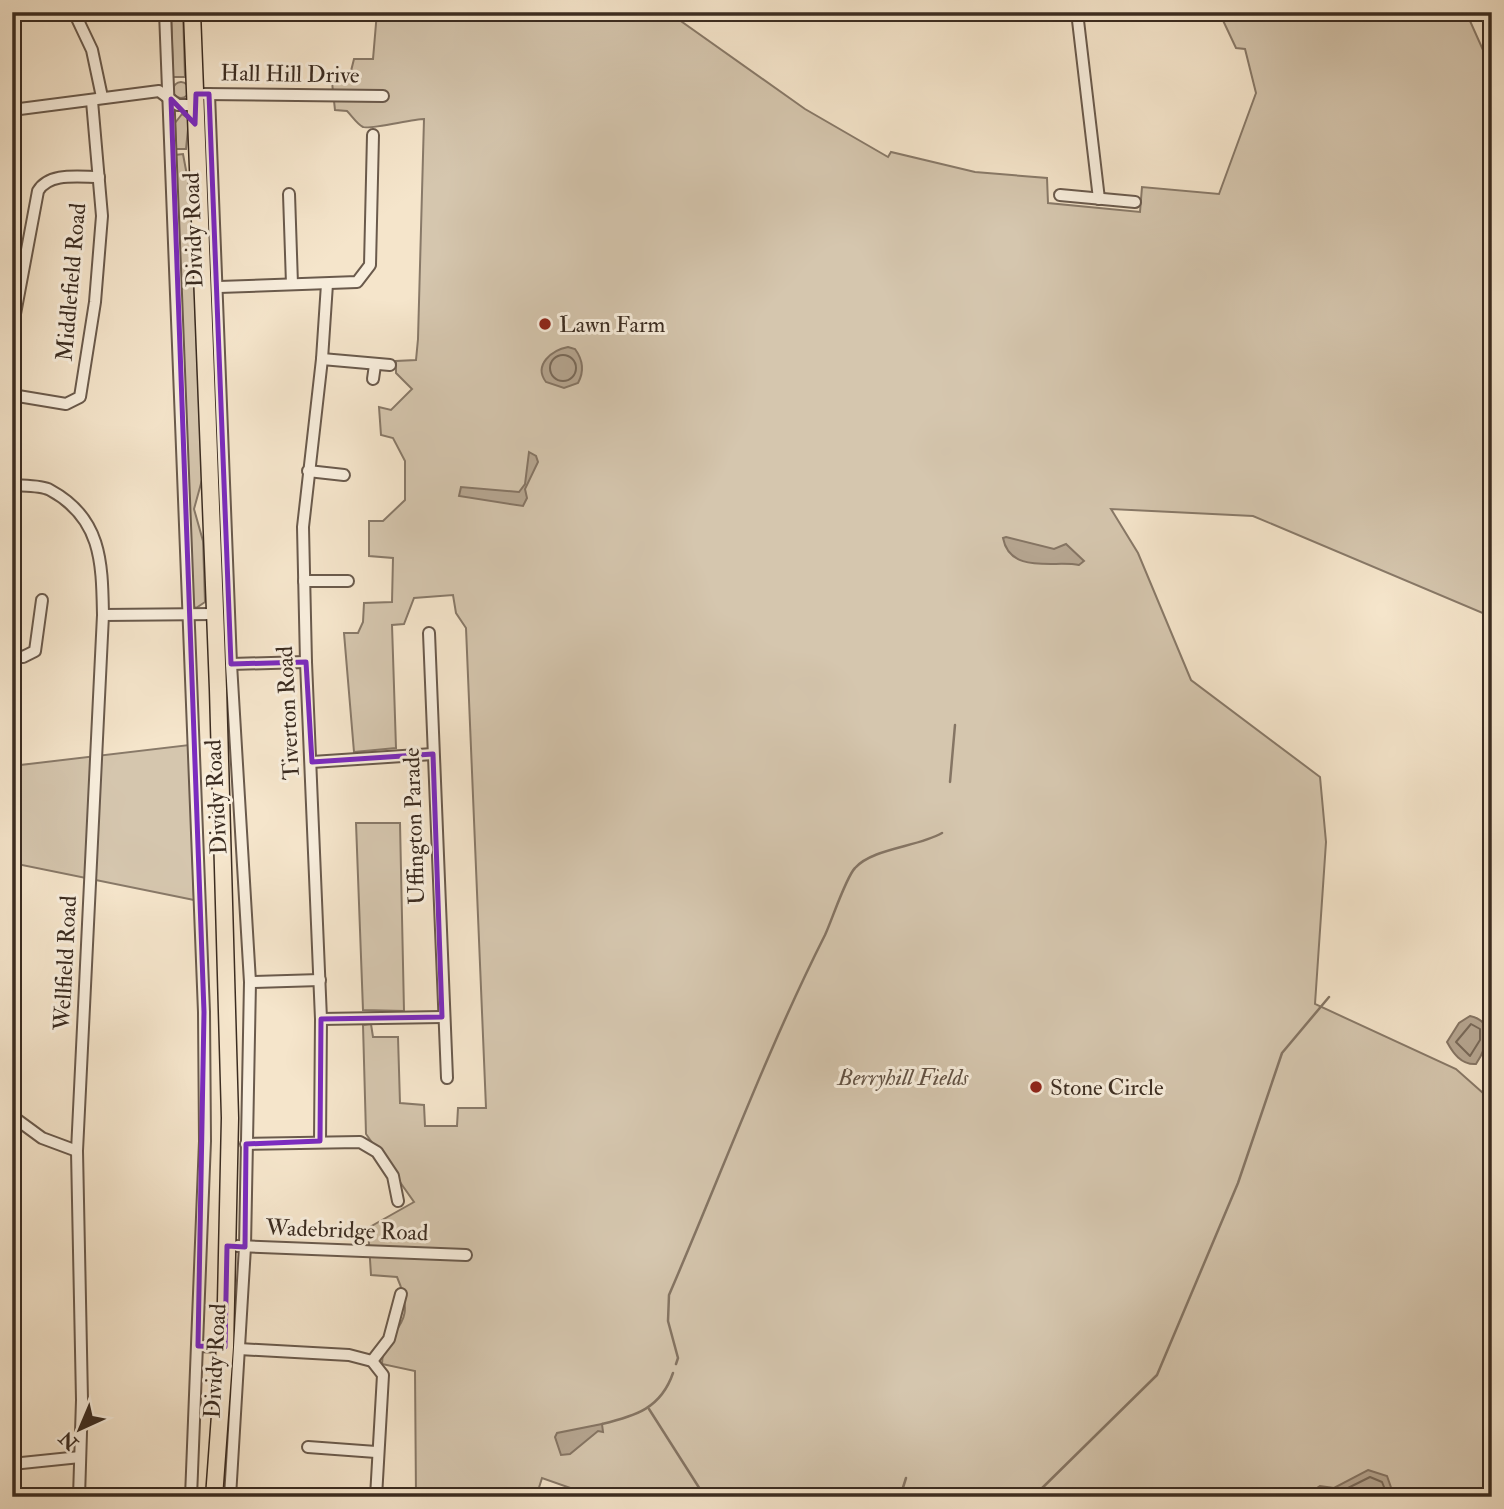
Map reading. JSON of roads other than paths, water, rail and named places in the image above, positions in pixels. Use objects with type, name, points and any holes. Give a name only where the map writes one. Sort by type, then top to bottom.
[{"type":"main road","name":"Dividy Road","points":[[192,12],[200,98],[230,1118],[227,1246],[232,1348],[214,1497]]},
{"type":"street","name":"Middlefield Road","points":[[12,395],[66,404],[80,397],[95,302],[102,216],[92,50],[74,12]]},
{"type":"street","name":"Dividy Road","points":[[165,12],[171,99],[187,615],[204,1012],[205,1141],[191,1497]]},
{"type":"street","points":[[1077,12],[1100,199]]},
{"type":"street","name":"Hall Hill Drive","points":[[12,110],[159,91],[178,106],[200,98],[383,96]]},
{"type":"street","name":"Dividy Road","points":[[200,98],[219,287],[231,664],[250,982],[245,1247],[232,1348],[230,1497]]},
{"type":"street","points":[[219,287],[357,282],[370,265],[373,135]]},
{"type":"street","points":[[12,330],[38,191],[42,184],[56,178],[99,177]]},
{"type":"street","points":[[289,194],[292,284]]},
{"type":"street","points":[[1060,195],[1135,202]]},
{"type":"street","name":"Tiverton Road","points":[[320,1141],[320,980],[304,581],[308,471],[322,359],[327,284]]},
{"type":"street","points":[[322,359],[390,365]]},
{"type":"street","points":[[373,379],[375,365]]},
{"type":"street","points":[[308,471],[344,475]]},
{"type":"street","name":"Wellfield Road","points":[[12,485],[49,489],[85,517],[99,556],[103,615],[77,1151],[82,1400],[79,1497]]},
{"type":"street","points":[[304,581],[348,581]]},
{"type":"street","points":[[12,656],[23,657],[35,651],[42,600]]},
{"type":"street","points":[[103,615],[214,614]]},
{"type":"street","name":"Uffington Parade","points":[[429,633],[442,1017],[447,1078]]},
{"type":"street","points":[[231,664],[306,662]]},
{"type":"street","points":[[312,762],[433,754]]},
{"type":"street","points":[[250,982],[320,980]]},
{"type":"street","points":[[321,1019],[442,1017]]},
{"type":"street","points":[[12,1116],[42,1138],[77,1151]]},
{"type":"street","points":[[246,1144],[360,1142],[377,1152],[393,1177],[398,1201]]},
{"type":"street","name":"Wadebridge Road","points":[[227,1246],[466,1255]]},
{"type":"street","points":[[372,1361],[388,1339],[401,1294]]},
{"type":"street","name":"Dividy Road","points":[[198,1346],[232,1348]]},
{"type":"street","points":[[232,1348],[349,1355],[372,1361],[383,1375],[376,1452],[376,1497]]},
{"type":"street","points":[[308,1447],[376,1452]]},
{"type":"street","points":[[12,1464],[80,1457]]},
{"type":"water","points":[[568,347],[575,349],[581,362],[578,383],[564,388],[546,382],[542,370],[546,359],[556,351]]},
{"type":"water","points":[[529,452],[536,456],[538,462],[525,489],[527,498],[523,506],[459,496],[461,487],[519,492],[525,484]]},
{"type":"water","points":[[1003,538],[1054,549],[1066,544],[1084,561],[1079,565],[1035,564],[1024,561],[1007,550]]},
{"type":"water","points":[[1470,1016],[1478,1019],[1487,1029],[1484,1050],[1476,1064],[1462,1060],[1447,1042],[1459,1023]]},
{"type":"water","points":[[602,1424],[603,1432],[598,1431],[570,1454],[561,1455],[555,1437],[557,1433]]},
{"type":"water","points":[[1368,1470],[1387,1476],[1394,1496],[1311,1497],[1314,1490],[1320,1486],[1334,1488]]},
{"type":"waterway","points":[[950,782],[955,725]]},
{"type":"waterway","points":[[676,1364],[678,1358],[668,1321],[669,1295],[763,1069],[848,880],[863,861],[942,833]]},
{"type":"waterway","points":[[1033,1497],[1157,1375],[1238,1183],[1282,1053],[1329,997]]},
{"type":"waterway","points":[[602,1424],[646,1409],[662,1395],[673,1373]]},
{"type":"waterway","points":[[649,1409],[705,1497]]},
{"type":"waterway","points":[[900,1497],[906,1478]]},
{"type":"place","name":"Lawn Farm","points":[[545,324]]},
{"type":"place","name":"Stone Circle","points":[[1036,1087]]},
{"type":"park label","name":"Berryhill Fields","points":[[903,1077]]}]
